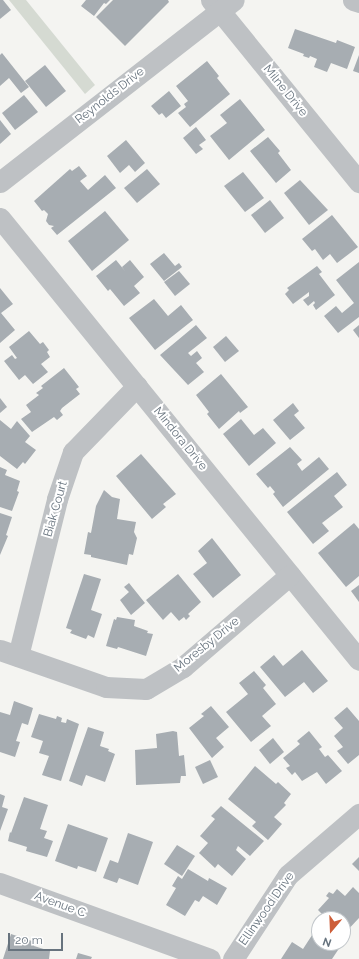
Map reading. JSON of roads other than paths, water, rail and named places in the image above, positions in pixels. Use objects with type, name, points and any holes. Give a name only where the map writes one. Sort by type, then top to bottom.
[{"type":"street","points":[[353,0],[359,2]]},
{"type":"street","name":"Reynolds Drive","points":[[0,182],[222,4]]},
{"type":"street","name":"Milne Drive","points":[[222,4],[359,182]]},
{"type":"street","name":"Mindora Drive","points":[[0,218],[359,660]]},
{"type":"street","name":"Biak Court","points":[[9,653],[73,452],[137,386]]},
{"type":"street","name":"Moresby Drive","points":[[9,653],[106,687],[146,689],[183,667],[290,575]]},
{"type":"street","name":"Ellinwood Drive","points":[[233,959],[288,875],[359,814]]},
{"type":"street","name":"Avenue C","points":[[0,883],[210,959]]}]
